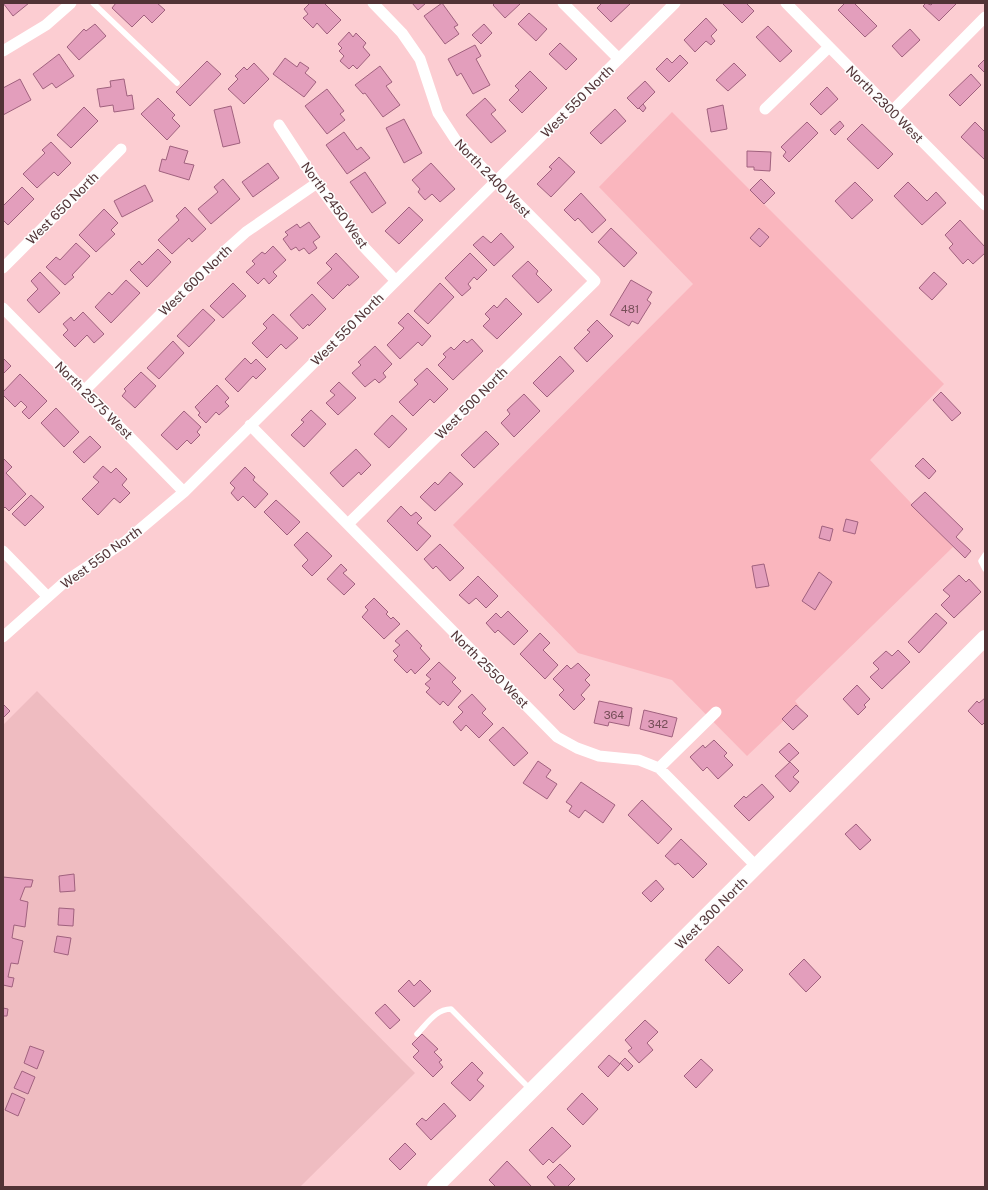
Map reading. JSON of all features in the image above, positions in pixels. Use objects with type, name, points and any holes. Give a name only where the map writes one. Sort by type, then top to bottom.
[{"type":"main road","name":"West 300 North","points":[[435,1187],[985,638]]},
{"type":"street","points":[[3,50],[46,25],[71,3]]},
{"type":"street","name":"North 2400 West","points":[[373,3],[402,33],[420,59],[438,113],[456,142],[595,281]]},
{"type":"street","points":[[563,3],[619,59]]},
{"type":"street","name":"West 550 North","points":[[3,637],[47,596],[67,580],[126,541],[184,492],[497,182],[675,3]]},
{"type":"street","name":"North 2300 West","points":[[786,3],[985,205]]},
{"type":"street","points":[[892,111],[985,17]]},
{"type":"street","points":[[765,109],[829,47]]},
{"type":"street","name":"North 2450 West","points":[[279,125],[317,183],[363,246],[396,281]]},
{"type":"street","name":"West 650 North","points":[[3,268],[121,149]]},
{"type":"street","name":"West 600 North","points":[[84,390],[222,253],[246,232],[317,183]]},
{"type":"street","name":"West 500 North","points":[[348,524],[595,281]]},
{"type":"street","name":"North 2575 West","points":[[3,308],[184,492]]},
{"type":"street","name":"North 2550 West","points":[[250,425],[557,737],[577,748],[599,756],[639,760],[659,768],[757,867]]},
{"type":"street","points":[[3,551],[47,596]]},
{"type":"street","points":[[659,768],[716,712]]},
{"type":"lane","points":[[93,3],[177,83]]},
{"type":"lane","points":[[985,555],[981,561],[985,569]]},
{"type":"lane","points":[[417,1034],[438,1012],[444,1009],[451,1009],[532,1091]]},
{"type":"shaded area","points":[[672,112],[944,384],[870,460],[953,547],[795,701],[799,706],[747,756],[672,680],[578,653],[453,525],[693,284],[599,187]]},
{"type":"shaded area","points":[[37,691],[415,1073],[300,1187],[3,1187],[3,725]]},
{"type":"building","points":[[3,3],[29,3],[13,16]]},
{"type":"building","points":[[116,3],[157,3],[165,10],[152,23],[144,15],[132,27],[112,8]]},
{"type":"building","points":[[310,3],[324,3],[341,20],[327,34],[317,23],[313,28],[303,18],[308,14],[304,9]]},
{"type":"building","points":[[412,3],[426,3],[418,10]]},
{"type":"building","points":[[442,3],[458,25],[454,27],[459,34],[445,44],[424,16]]},
{"type":"building","points":[[495,3],[520,4],[505,18],[493,5]]},
{"type":"building","points":[[602,3],[631,3],[611,22],[597,8]]},
{"type":"building","points":[[722,3],[746,3],[754,11],[742,23]]},
{"type":"building","points":[[845,3],[854,3],[877,26],[865,37],[838,10]]},
{"type":"building","points":[[926,3],[931,5],[933,3],[957,3],[939,21],[923,6]]},
{"type":"building","points":[[529,13],[547,29],[536,41],[518,24]]},
{"type":"building","points":[[706,18],[717,30],[711,36],[715,41],[711,45],[706,41],[695,52],[684,40]]},
{"type":"building","points":[[95,24],[106,36],[79,60],[67,47],[84,29],[86,31]]},
{"type":"building","points":[[484,24],[492,33],[481,44],[472,35]]},
{"type":"building","points":[[768,26],[792,51],[780,62],[756,37]]},
{"type":"building","points":[[910,29],[920,40],[902,57],[892,46]]},
{"type":"building","points":[[349,32],[353,37],[356,33],[366,43],[363,47],[370,55],[357,69],[353,65],[349,69],[340,61],[344,56],[339,51],[342,48],[338,44]]},
{"type":"building","points":[[560,43],[577,59],[566,70],[549,54]]},
{"type":"building","points":[[475,45],[481,56],[476,59],[490,85],[473,94],[461,73],[457,76],[448,59]]},
{"type":"building","points":[[59,54],[74,76],[56,88],[52,83],[43,89],[33,74]]},
{"type":"building","points":[[680,55],[688,63],[669,82],[656,69],[667,58],[672,63]]},
{"type":"building","points":[[285,58],[297,67],[300,62],[309,68],[305,73],[316,82],[304,97],[273,74]]},
{"type":"building","points":[[985,59],[985,73],[978,66]]},
{"type":"building","points":[[207,61],[221,74],[190,106],[176,92]]},
{"type":"building","points":[[254,63],[269,79],[244,104],[228,89],[238,79],[235,76],[244,67],[247,70]]},
{"type":"building","points":[[734,63],[746,75],[728,91],[716,80]]},
{"type":"building","points":[[380,66],[392,82],[386,86],[400,105],[383,117],[365,93],[363,94],[355,85]]},
{"type":"building","points":[[530,71],[547,88],[522,113],[509,100],[519,90],[515,86]]},
{"type":"building","points":[[971,74],[981,85],[960,106],[949,95]]},
{"type":"building","points":[[20,79],[31,100],[3,115],[3,88]]},
{"type":"building","points":[[124,79],[127,96],[132,95],[134,109],[114,112],[113,105],[100,107],[97,89],[111,87],[110,81]]},
{"type":"building","points":[[645,81],[655,92],[638,109],[627,98]]},
{"type":"building","points":[[827,87],[838,99],[821,115],[810,104]]},
{"type":"building","points":[[327,89],[344,111],[340,114],[345,120],[327,134],[305,106]]},
{"type":"building","points":[[158,98],[175,115],[172,118],[180,126],[167,140],[141,114]]},
{"type":"building","points":[[485,98],[496,110],[491,114],[506,131],[491,143],[466,115]]},
{"type":"building","points":[[643,104],[646,108],[643,112],[639,108]]},
{"type":"building","points":[[723,105],[727,129],[711,132],[707,109]]},
{"type":"building","points":[[231,106],[240,143],[223,147],[214,110]]},
{"type":"building","points":[[84,107],[98,121],[71,148],[57,135]]},
{"type":"building","points":[[615,109],[626,121],[601,144],[590,133]]},
{"type":"building","points":[[404,119],[422,153],[404,163],[386,128]]},
{"type":"building","points":[[840,121],[844,126],[835,135],[830,130]]},
{"type":"building","points":[[807,122],[818,133],[789,162],[783,156],[786,152],[781,147]]},
{"type":"building","points":[[975,122],[985,132],[985,160],[961,137]]},
{"type":"building","points":[[862,124],[893,154],[878,169],[847,139]]},
{"type":"building","points":[[344,132],[357,150],[361,147],[370,158],[347,174],[326,145]]},
{"type":"building","points":[[51,142],[71,163],[58,176],[54,172],[37,188],[23,174],[45,153],[42,150]]},
{"type":"building","points":[[170,146],[188,151],[184,163],[194,165],[189,180],[159,171],[162,159],[166,160]]},
{"type":"building","points":[[747,151],[771,152],[770,171],[754,170],[754,167],[747,167]]},
{"type":"building","points":[[559,157],[575,172],[551,197],[537,184],[552,169],[549,167]]},
{"type":"building","points":[[268,163],[279,178],[253,197],[242,182]]},
{"type":"building","points":[[431,163],[455,189],[440,202],[432,194],[425,200],[418,192],[420,189],[412,180]]},
{"type":"building","points":[[365,172],[386,203],[372,213],[350,182]]},
{"type":"building","points":[[223,179],[240,199],[211,224],[198,209],[218,192],[214,187]]},
{"type":"building","points":[[761,179],[775,193],[764,204],[750,190]]},
{"type":"building","points":[[855,182],[873,200],[852,219],[835,201]]},
{"type":"building","points":[[908,182],[927,201],[936,192],[946,203],[922,225],[894,196]]},
{"type":"building","points":[[145,185],[153,201],[122,217],[114,201]]},
{"type":"building","points":[[22,187],[34,199],[8,225],[3,220],[3,206]]},
{"type":"building","points":[[581,193],[606,220],[592,233],[578,218],[575,221],[564,210]]},
{"type":"building","points":[[185,207],[206,229],[192,242],[189,238],[172,254],[158,240],[179,220],[176,216]]},
{"type":"building","points":[[409,207],[423,220],[399,244],[385,231]]},
{"type":"building","points":[[104,209],[118,223],[111,230],[115,234],[96,252],[79,235]]},
{"type":"building","points":[[960,220],[985,247],[985,253],[973,264],[968,259],[963,264],[949,248],[953,244],[945,235]]},
{"type":"building","points":[[309,222],[320,237],[313,242],[317,248],[309,254],[304,248],[299,251],[296,247],[291,250],[283,239],[288,235],[285,232],[297,224],[300,228]]},
{"type":"building","points":[[611,228],[637,253],[624,267],[598,242]]},
{"type":"building","points":[[759,228],[769,237],[760,247],[750,238]]},
{"type":"building","points":[[501,233],[514,247],[494,266],[473,245],[483,236],[491,243]]},
{"type":"building","points":[[76,243],[90,256],[72,275],[74,277],[65,285],[46,267],[56,257],[60,260]]},
{"type":"building","points":[[273,246],[286,260],[273,272],[277,276],[269,284],[264,278],[258,284],[246,272],[255,264],[252,261],[262,252],[265,254]]},
{"type":"building","points":[[158,249],[171,262],[147,287],[130,270],[139,261],[142,265]]},
{"type":"building","points":[[336,253],[359,277],[349,286],[348,284],[333,299],[317,283],[332,269],[326,263]]},
{"type":"building","points":[[470,253],[487,270],[477,280],[474,277],[468,284],[471,288],[462,296],[445,278]]},
{"type":"building","points":[[528,261],[538,271],[536,274],[552,290],[538,303],[512,276]]},
{"type":"building","points":[[40,272],[60,293],[39,313],[27,300],[38,289],[31,281]]},
{"type":"building","points":[[934,272],[947,284],[932,300],[919,288]]},
{"type":"building","points":[[126,280],[140,293],[111,323],[95,307],[109,292],[112,295]]},
{"type":"building","points":[[631,280],[652,292],[647,300],[651,303],[638,324],[632,321],[629,326],[610,315]]},
{"type":"building","points":[[233,283],[246,296],[223,318],[210,306]]},
{"type":"building","points":[[440,283],[454,297],[428,324],[414,311]]},
{"type":"building","points":[[312,294],[326,309],[309,326],[308,324],[303,329],[290,315]]},
{"type":"building","points":[[506,298],[522,314],[497,339],[483,326],[490,319],[485,314],[494,305],[497,308]]},
{"type":"building","points":[[203,309],[215,320],[189,347],[177,336]]},
{"type":"building","points":[[83,312],[104,334],[94,343],[87,335],[75,347],[63,335],[68,330],[63,324],[71,317],[74,321]]},
{"type":"building","points":[[408,313],[431,336],[422,346],[418,342],[400,359],[387,345],[404,328],[398,323]]},
{"type":"building","points":[[273,314],[298,338],[286,349],[281,344],[267,358],[252,343],[267,328],[263,324]]},
{"type":"building","points":[[597,320],[613,336],[587,362],[574,348],[590,332],[587,330]]},
{"type":"building","points":[[472,339],[483,351],[453,380],[438,365],[446,357],[443,354],[451,347],[454,350],[464,340],[467,343]]},
{"type":"building","points":[[173,341],[184,353],[159,379],[147,368]]},
{"type":"building","points":[[375,346],[392,364],[383,373],[386,377],[379,383],[375,379],[365,387],[352,373],[361,365],[358,362]]},
{"type":"building","points":[[560,356],[574,371],[547,397],[533,383]]},
{"type":"building","points":[[3,358],[11,366],[3,374]]},
{"type":"building","points":[[245,358],[251,364],[256,359],[266,369],[256,379],[253,376],[238,392],[225,379]]},
{"type":"building","points":[[427,368],[448,389],[434,403],[430,399],[413,416],[399,402],[418,384],[414,380]]},
{"type":"building","points":[[141,372],[156,386],[135,408],[122,396],[126,391],[124,389]]},
{"type":"building","points":[[20,374],[47,401],[29,419],[22,412],[27,407],[21,401],[15,407],[3,395],[3,392]]},
{"type":"building","points":[[339,382],[356,398],[338,415],[326,403],[335,395],[330,391]]},
{"type":"building","points":[[217,385],[229,398],[225,402],[229,406],[219,415],[216,412],[206,423],[198,415],[200,413],[195,407]]},
{"type":"building","points":[[941,392],[961,413],[952,421],[933,400]]},
{"type":"building","points":[[524,394],[540,411],[514,437],[501,423],[510,414],[507,410]]},
{"type":"building","points":[[56,408],[79,432],[64,447],[41,423]]},
{"type":"building","points":[[311,410],[326,424],[304,447],[291,435],[304,422],[301,420]]},
{"type":"building","points":[[184,411],[201,427],[197,432],[200,435],[191,444],[187,440],[177,450],[161,435]]},
{"type":"building","points":[[392,415],[407,429],[389,448],[374,434]]},
{"type":"building","points":[[486,431],[499,444],[474,468],[461,455]]},
{"type":"building","points":[[90,436],[101,447],[84,463],[73,452]]},
{"type":"building","points":[[356,449],[371,465],[361,475],[359,472],[343,487],[330,473]]},
{"type":"building","points":[[3,458],[12,467],[6,473],[26,494],[9,511],[5,507],[3,509]]},
{"type":"building","points":[[923,458],[936,471],[929,479],[915,466]]},
{"type":"building","points":[[103,466],[111,473],[116,468],[127,479],[122,485],[130,493],[120,503],[114,498],[98,515],[82,499],[99,482],[93,477]]},
{"type":"building","points":[[245,467],[255,477],[253,480],[268,494],[255,508],[243,496],[238,501],[231,493],[235,488],[230,483]]},
{"type":"building","points":[[450,472],[463,484],[435,511],[420,497],[435,482],[438,485]]},
{"type":"building","points":[[925,492],[963,529],[956,537],[971,551],[965,558],[911,505]]},
{"type":"building","points":[[31,495],[44,507],[25,526],[12,514]]},
{"type":"building","points":[[276,500],[300,522],[287,535],[264,512]]},
{"type":"building","points":[[401,506],[411,516],[416,512],[422,518],[417,523],[431,536],[417,551],[387,521]]},
{"type":"building","points":[[846,519],[858,522],[855,534],[843,531]]},
{"type":"building","points":[[822,526],[833,529],[830,541],[819,538]]},
{"type":"building","points":[[307,532],[332,556],[312,576],[302,566],[308,560],[294,545]]},
{"type":"building","points":[[440,544],[464,568],[450,581],[436,566],[433,569],[424,559]]},
{"type":"building","points":[[341,564],[347,570],[343,573],[355,584],[344,595],[327,579]]},
{"type":"building","points":[[764,564],[769,586],[756,588],[752,566]]},
{"type":"building","points":[[819,572],[832,582],[815,610],[802,601]]},
{"type":"building","points":[[959,575],[966,582],[969,579],[981,592],[954,618],[941,605],[950,596],[943,590]]},
{"type":"building","points":[[478,576],[498,596],[486,608],[476,598],[469,604],[459,595]]},
{"type":"building","points":[[374,598],[388,612],[386,614],[391,619],[393,617],[400,624],[384,639],[362,617],[368,610],[365,607]]},
{"type":"building","points":[[508,611],[528,631],[514,645],[498,630],[495,633],[486,623],[496,613],[501,618]]},
{"type":"building","points":[[936,613],[947,623],[919,653],[908,642]]},
{"type":"building","points":[[407,630],[422,646],[420,648],[430,659],[415,674],[411,669],[407,673],[394,660],[398,656],[393,651],[400,645],[395,641]]},
{"type":"building","points":[[540,633],[550,643],[543,650],[558,665],[545,679],[520,654]]},
{"type":"building","points":[[898,650],[910,662],[882,689],[870,677],[879,669],[873,663],[886,651],[892,656]]},
{"type":"building","points":[[439,662],[456,678],[452,682],[461,691],[448,706],[443,701],[440,705],[426,692],[430,688],[425,684],[431,679],[426,675]]},
{"type":"building","points":[[578,663],[590,675],[585,680],[590,685],[581,695],[585,699],[574,710],[559,695],[564,690],[553,679],[567,665],[571,669]]},
{"type":"building","points":[[857,685],[870,699],[864,705],[866,707],[858,715],[843,699]]},
{"type":"building","points":[[472,694],[486,709],[482,713],[493,724],[479,738],[466,725],[461,731],[453,722],[463,712],[458,707]]},
{"type":"building","points":[[985,698],[985,722],[982,725],[968,711],[977,701],[979,703]]},
{"type":"building","points":[[599,701],[632,708],[629,726],[609,722],[608,726],[594,723]]},
{"type":"building","points":[[3,704],[10,711],[3,718]]},
{"type":"building","points":[[796,705],[808,716],[793,730],[782,719]]},
{"type":"building","points":[[644,710],[677,718],[672,737],[640,729]]},
{"type":"building","points":[[503,727],[528,753],[514,766],[489,740]]},
{"type":"building","points":[[714,740],[727,753],[724,756],[733,765],[718,779],[707,767],[703,771],[690,757],[703,745],[705,748]]},
{"type":"building","points":[[789,743],[799,753],[789,762],[779,752]]},
{"type":"building","points":[[538,761],[551,770],[546,777],[557,784],[547,799],[523,783]]},
{"type":"building","points":[[790,762],[799,771],[793,777],[799,782],[790,792],[775,776]]},
{"type":"building","points":[[581,782],[615,805],[603,823],[585,810],[579,818],[569,811],[572,806],[566,802]]},
{"type":"building","points":[[762,784],[774,797],[749,821],[734,806],[744,796],[746,798]]},
{"type":"building","points":[[642,800],[672,829],[658,844],[628,815]]},
{"type":"building","points":[[856,824],[871,840],[860,850],[845,834]]},
{"type":"building","points":[[681,839],[707,864],[693,878],[678,863],[675,865],[665,856]]},
{"type":"building","points":[[74,874],[75,891],[60,892],[59,876]]},
{"type":"building","points":[[3,877],[33,880],[31,887],[25,887],[20,900],[28,902],[25,927],[14,925],[12,938],[23,941],[18,964],[11,963],[8,977],[14,978],[12,987],[3,985]]},
{"type":"building","points":[[656,880],[664,889],[651,902],[642,893]]},
{"type":"building","points":[[59,908],[74,909],[73,926],[58,925]]},
{"type":"building","points":[[57,936],[71,938],[68,955],[54,952]]},
{"type":"building","points":[[718,946],[743,970],[729,984],[705,960]]},
{"type":"building","points":[[804,959],[821,977],[806,992],[789,974]]},
{"type":"building","points":[[409,980],[414,986],[420,980],[431,991],[414,1007],[398,991]]},
{"type":"building","points":[[385,1004],[400,1020],[390,1029],[375,1013]]},
{"type":"building","points":[[3,1008],[8,1009],[7,1016],[3,1016]]},
{"type":"building","points":[[645,1020],[658,1032],[647,1043],[653,1050],[639,1063],[628,1051],[632,1048],[625,1040]]},
{"type":"building","points":[[422,1034],[438,1049],[434,1052],[442,1060],[439,1062],[443,1067],[433,1077],[413,1057],[419,1051],[412,1044]]},
{"type":"building","points":[[30,1046],[44,1051],[37,1069],[24,1063]]},
{"type":"building","points":[[609,1055],[620,1064],[608,1077],[598,1067]]},
{"type":"building","points":[[625,1058],[633,1066],[628,1071],[620,1063]]},
{"type":"building","points":[[701,1059],[713,1070],[696,1088],[684,1076]]},
{"type":"building","points":[[472,1062],[483,1073],[477,1080],[484,1086],[470,1101],[451,1083]]},
{"type":"building","points":[[22,1071],[35,1077],[28,1094],[14,1088]]},
{"type":"building","points":[[12,1093],[25,1099],[18,1116],[5,1110]]},
{"type":"building","points":[[582,1093],[598,1109],[583,1125],[567,1109]]},
{"type":"building","points":[[444,1103],[456,1116],[431,1140],[416,1124],[422,1118],[426,1121]]},
{"type":"building","points":[[552,1127],[571,1146],[553,1163],[549,1159],[543,1165],[529,1150]]},
{"type":"building","points":[[405,1143],[416,1154],[400,1170],[389,1159]]},
{"type":"building","points":[[507,1161],[532,1187],[496,1187],[489,1180]]},
{"type":"building","points":[[560,1164],[575,1179],[567,1187],[556,1187],[547,1177]]}]
